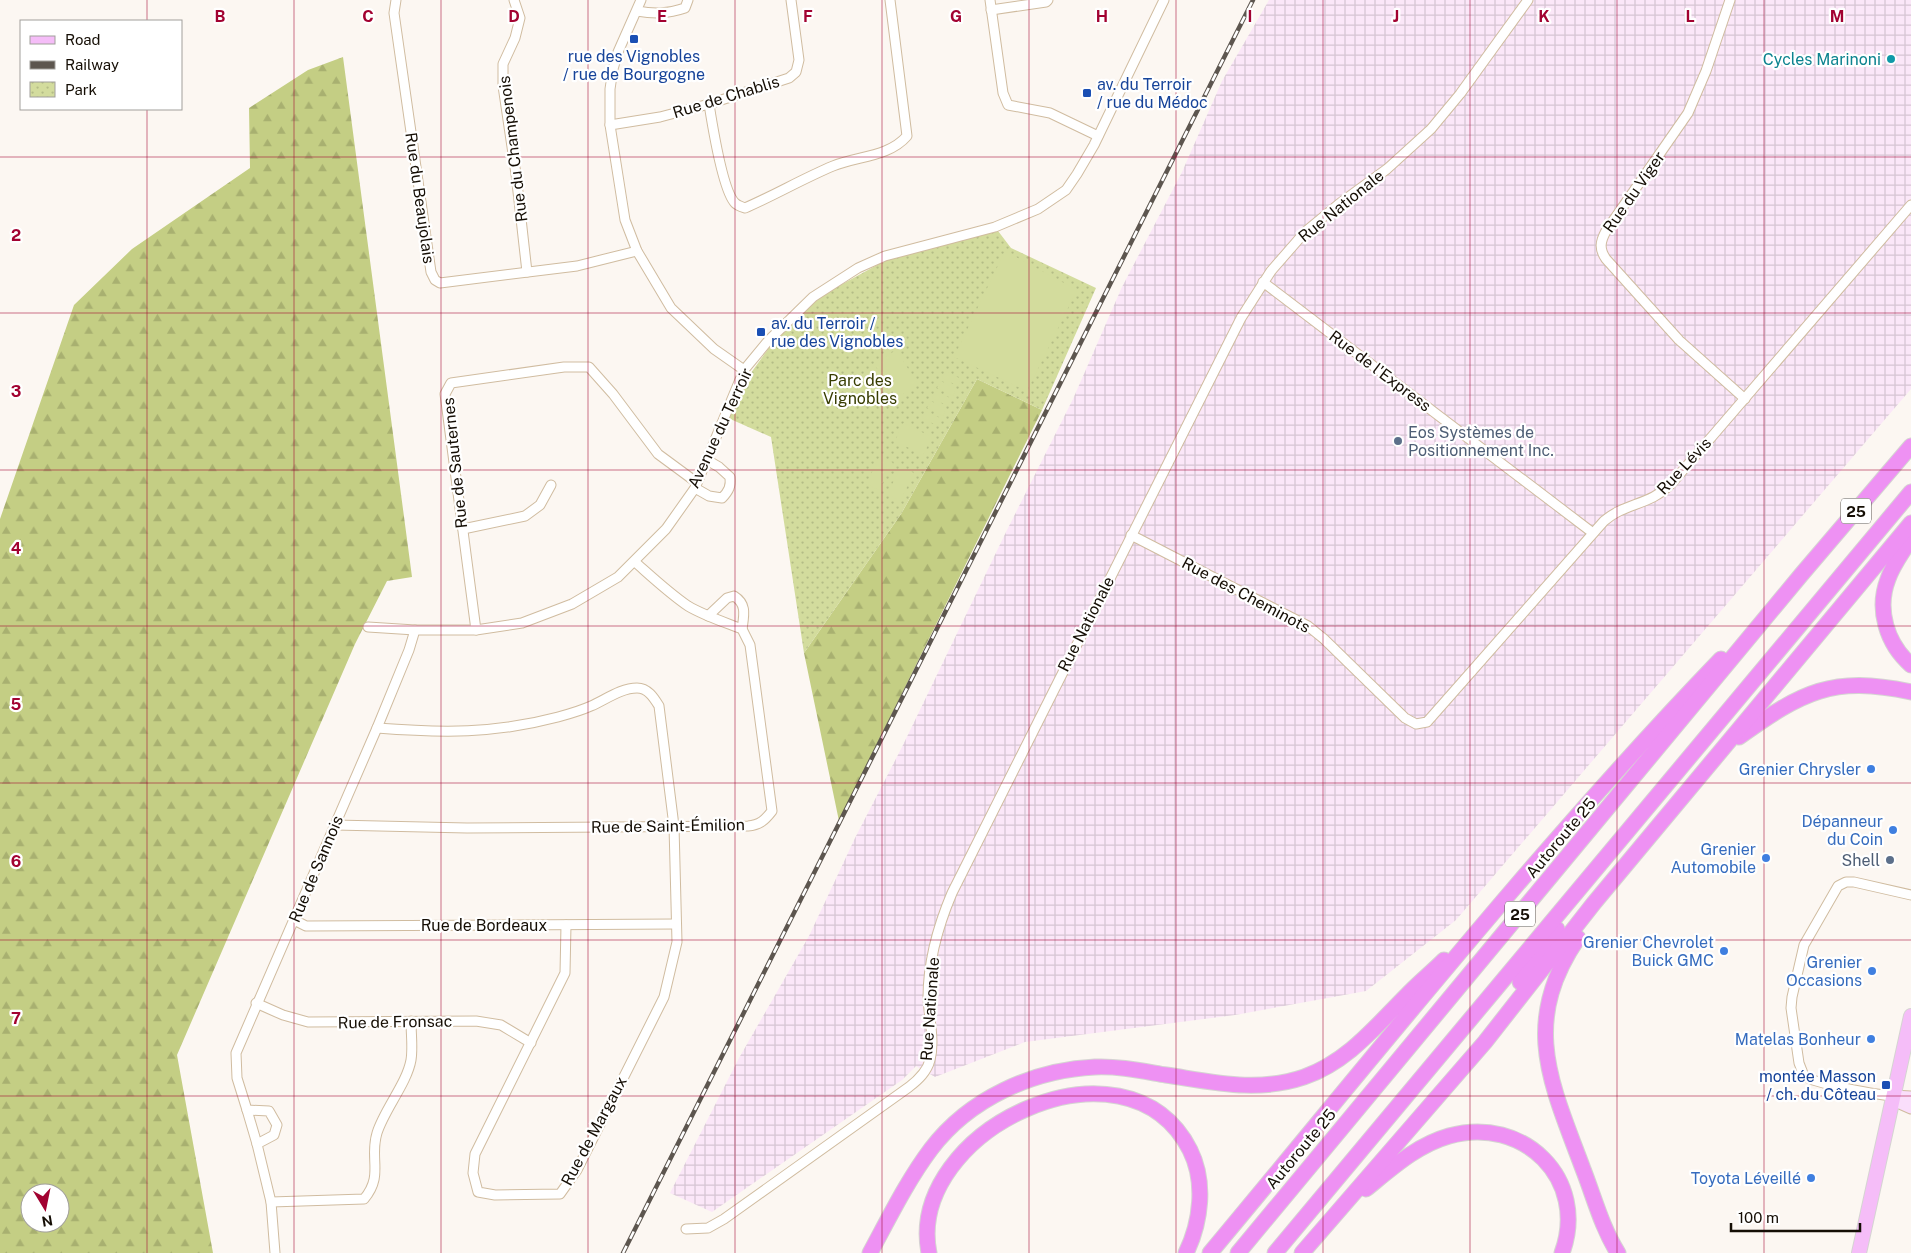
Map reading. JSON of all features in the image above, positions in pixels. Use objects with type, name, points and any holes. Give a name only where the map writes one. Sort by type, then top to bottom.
[{"type":"highway","name":"Autoroute 25","points":[[1238,1253],[1911,446]]},
{"type":"highway","name":"25","points":[[1275,1253],[1911,492]]},
{"type":"highway","points":[[1302,1253],[1485,1042],[1594,903],[1911,523]]},
{"type":"highway","points":[[1911,538],[1890,573],[1883,602],[1889,636],[1899,653],[1911,665]]},
{"type":"highway","points":[[1210,1253],[1491,916],[1624,761],[1802,575]]},
{"type":"highway","points":[[1722,750],[1783,707],[1818,691],[1840,686],[1858,685],[1885,687],[1911,692]]},
{"type":"highway","points":[[1401,1138],[1469,1054],[1614,848]]},
{"type":"highway","points":[[1594,903],[1580,936],[1566,956],[1552,987],[1546,1015],[1545,1043],[1550,1076],[1559,1104],[1606,1230],[1618,1253]]},
{"type":"highway","points":[[870,1253],[911,1180],[934,1145],[962,1117],[993,1096],[1022,1082],[1044,1075],[1095,1067],[1126,1068],[1241,1086],[1277,1085],[1304,1077],[1327,1067],[1354,1048],[1407,994],[1491,916]]},
{"type":"highway","points":[[930,1253],[928,1231],[930,1209],[943,1179],[962,1155],[998,1125],[1029,1108],[1066,1097],[1100,1094],[1128,1097],[1150,1107],[1167,1119],[1187,1144],[1197,1168],[1200,1198],[1198,1219],[1186,1253]]},
{"type":"highway","points":[[1332,1217],[1404,1158],[1422,1147],[1442,1138],[1460,1134],[1479,1131],[1492,1132],[1506,1135],[1523,1143],[1544,1159],[1554,1172],[1562,1188],[1568,1211],[1567,1235],[1562,1253]]},
{"type":"main road","points":[[1859,1253],[1890,1097],[1911,1016]]},
{"type":"street","name":"Rue du Beaujolais","points":[[396,0],[394,13],[431,272],[435,280],[440,283],[577,266],[637,251]]},
{"type":"street","name":"Rue du Champenois","points":[[514,0],[520,18],[515,38],[503,64],[503,86],[516,174],[527,272]]},
{"type":"street","points":[[641,0],[612,70],[610,89],[610,125],[625,220],[637,251],[671,308],[714,349],[744,370]]},
{"type":"street","points":[[637,11],[654,14],[671,13],[685,8],[688,0]]},
{"type":"street","name":"Rue de Chablis","points":[[610,125],[660,117],[709,104],[789,78],[796,72],[800,60],[791,0]]},
{"type":"street","points":[[709,104],[717,151],[729,192],[734,202],[745,208],[835,165],[894,148],[907,136],[890,0]]},
{"type":"street","points":[[1048,0],[1046,2],[991,5],[1003,93],[1008,105],[1050,113],[1098,136]]},
{"type":"street","name":"Avenue du Terroir","points":[[368,627],[414,630],[476,630],[522,623],[572,604],[618,577],[635,562],[666,528],[696,484],[744,370],[768,341],[813,297],[858,268],[892,253],[995,227],[1038,209],[1066,190],[1098,136],[1164,0]]},
{"type":"street","name":"Rue Nationale","points":[[686,1228],[708,1228],[724,1219],[921,1077],[926,1069],[931,1051],[928,996],[930,975],[936,940],[948,903],[1241,318],[1263,282],[1305,232],[1339,204],[1388,169],[1431,129],[1460,94],[1528,0]]},
{"type":"street","name":"Rue du Viger","points":[[1730,0],[1693,104],[1678,129],[1606,231],[1600,243],[1606,259],[1654,313],[1679,340],[1744,399]]},
{"type":"street","name":"Rue Lévis","points":[[1419,724],[1427,722],[1435,714],[1593,532],[1616,512],[1654,498],[1666,489],[1911,206]]},
{"type":"street","name":"Rue de l'Express","points":[[1263,282],[1593,532]]},
{"type":"street","name":"Rue de Sauternes","points":[[476,630],[445,394],[451,383],[564,367],[589,367],[613,394],[658,454],[696,484]]},
{"type":"street","points":[[696,484],[709,496],[722,498],[728,492],[731,485],[730,477],[720,467],[707,460]]},
{"type":"street","points":[[463,529],[525,516],[540,505],[551,485]]},
{"type":"street","name":"Rue des Cheminots","points":[[1131,535],[1308,626],[1406,718],[1413,723],[1419,724]]},
{"type":"street","points":[[635,562],[661,586],[689,606],[708,616],[742,629],[743,606],[734,596],[726,598],[708,616]]},
{"type":"street","name":"Rue de Saint-Émilion","points":[[335,825],[493,828],[757,825],[765,820],[772,811],[750,645],[742,629]]},
{"type":"street","name":"Rue de Sannois","points":[[275,1253],[272,1202],[237,1078],[236,1053],[409,650],[414,630]]},
{"type":"street","name":"Rue de Margaux","points":[[376,728],[434,732],[469,732],[532,724],[589,707],[617,693],[637,688],[651,693],[658,706],[674,826],[677,942],[664,997],[569,1183],[560,1194],[531,1196],[495,1195],[478,1192],[473,1173],[475,1154],[565,973],[566,925]]},
{"type":"street","points":[[1911,895],[1854,882],[1846,882],[1838,886],[1804,945],[1792,997],[1799,1063],[1804,1076],[1890,1097],[1911,1097]]},
{"type":"street","name":"Rue de Bordeaux","points":[[294,920],[306,926],[676,924]]},
{"type":"street","name":"Rue de Fronsac","points":[[256,1003],[283,1015],[308,1022],[476,1021],[501,1025],[531,1043]]},
{"type":"street","points":[[272,1202],[364,1198],[372,1189],[375,1180],[376,1134],[411,1061],[411,1021]]},
{"type":"street","points":[[1890,1097],[1911,1108]]},
{"type":"street","points":[[247,1110],[268,1111],[277,1125],[274,1135],[257,1144]]},
{"type":"shaded area","points":[[1269,0],[1911,0],[1911,389],[1456,920],[1366,991],[1235,1015],[1025,1042],[935,1077],[916,1066],[902,1080],[712,1212],[670,1193],[739,1058],[809,936],[855,838],[902,747],[1073,399],[1122,287],[1182,172],[1222,81]]},
{"type":"green space","points":[[343,57],[412,577],[387,581],[355,644],[177,1055],[213,1253],[0,1253],[0,519],[74,305],[132,249],[250,168],[249,108],[308,70]]},
{"type":"green space","name":"Parc des Vignobles","points":[[995,227],[1011,248],[1096,288],[1042,410],[977,379],[901,514],[804,653],[771,437],[728,418],[742,376],[748,377],[792,316],[837,287],[888,259]]},
{"type":"green space","points":[[1005,251],[1077,290],[1027,391],[954,357]]},
{"type":"green space","points":[[896,350],[918,384],[897,398],[874,364]]},
{"type":"green space","points":[[946,371],[961,379],[958,386],[942,378]]},
{"type":"green space","points":[[977,379],[1042,410],[839,821],[804,653],[901,514]]},
{"type":"green space","points":[[941,381],[956,389],[953,396],[937,388]]},
{"type":"green space","points":[[936,391],[952,399],[948,406],[932,398]]},
{"type":"green space","points":[[931,401],[946,409],[943,416],[927,408]]},
{"type":"green space","points":[[926,411],[942,419],[938,426],[922,418]]},
{"type":"green space","points":[[903,423],[932,437],[923,455],[895,441]]},
{"type":"green space","points":[[880,456],[893,463],[879,490],[866,484]]},
{"type":"green space","points":[[901,467],[914,473],[900,501],[887,494]]},
{"type":"railway","points":[[623,1253],[1253,0]]},
{"type":"place","name":"rue des Vignobles / rue de Bourgogne","points":[[634,39]]},
{"type":"place","name":"Cycles Marinoni","points":[[1891,59]]},
{"type":"place","name":"av. du Terroir / rue du Médoc","points":[[1087,93]]},
{"type":"place","name":"av. du Terroir / rue des Vignobles","points":[[761,332]]},
{"type":"place","name":"Eos Systèmes de Positionnement Inc.","points":[[1398,441]]},
{"type":"place","name":"Grenier Chrysler","points":[[1871,769]]},
{"type":"place","name":"Dépanneur du Coin","points":[[1893,830]]},
{"type":"place","name":"Grenier Automobile","points":[[1766,858]]},
{"type":"place","name":"Shell","points":[[1890,860]]},
{"type":"place","name":"Grenier Chevrolet Buick GMC","points":[[1724,951]]},
{"type":"place","name":"Grenier Occasions","points":[[1872,971]]},
{"type":"place","name":"Matelas Bonheur","points":[[1871,1039]]},
{"type":"place","name":"montée Masson / ch. du Côteau","points":[[1886,1085]]},
{"type":"place","name":"Toyota Léveillé","points":[[1811,1178]]}]
